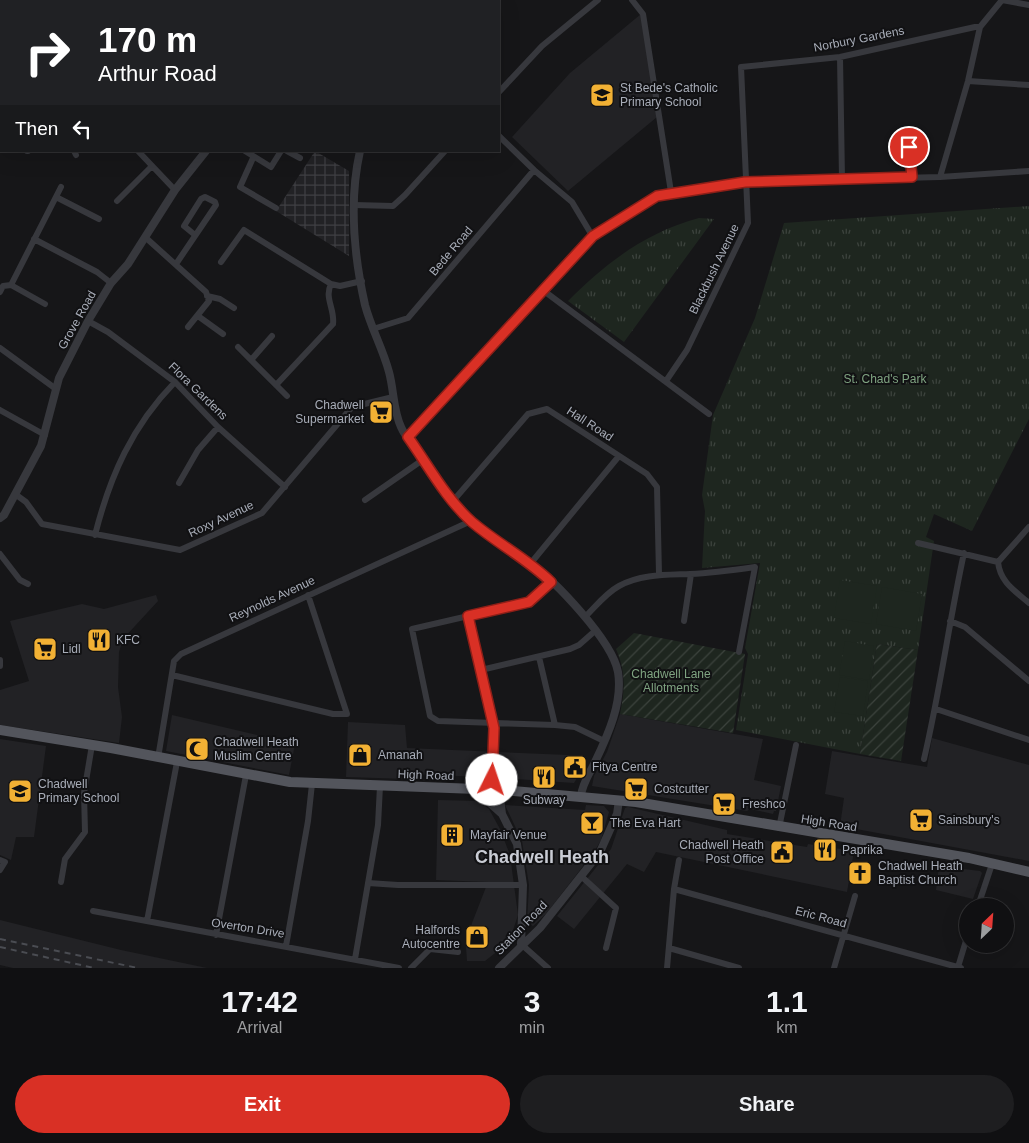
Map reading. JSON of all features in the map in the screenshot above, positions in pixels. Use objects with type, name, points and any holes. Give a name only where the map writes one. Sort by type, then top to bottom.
[{"type":"main road","name":"High Road","points":[[0,730],[92,745],[246,775],[312,784],[491,789],[619,800],[1029,872]]},
{"type":"street","points":[[500,91],[542,46],[598,0]]},
{"type":"street","points":[[632,0],[644,14],[671,192]]},
{"type":"street","points":[[940,177],[968,81],[980,28],[1002,0],[1029,5]]},
{"type":"street","name":"Norbury Gardens","points":[[741,67],[840,57],[975,27],[980,28]]},
{"type":"street","points":[[840,57],[842,179]]},
{"type":"street","name":"Blackbush Avenue","points":[[666,381],[687,350],[747,229],[741,67]]},
{"type":"street","points":[[968,81],[1029,85]]},
{"type":"street","points":[[907,132],[912,177]]},
{"type":"street","points":[[500,137],[534,170],[572,202],[593,236]]},
{"type":"street","points":[[139,152],[151,167],[175,190]]},
{"type":"street","name":"Grove Road","points":[[0,518],[4,515],[45,435],[59,378],[88,321],[111,283],[128,264],[175,190],[205,152]]},
{"type":"street","points":[[246,152],[253,158],[271,167],[280,152]]},
{"type":"street","points":[[290,152],[300,158]]},
{"type":"street","points":[[360,152],[355,175],[354,205],[362,281],[373,329],[388,366],[401,429],[453,501],[471,521],[531,563],[551,582],[596,630],[614,660],[619,681],[614,715],[583,787],[581,796]]},
{"type":"street","points":[[354,205],[393,206],[406,195],[444,152]]},
{"type":"street","points":[[253,158],[240,187],[276,208]]},
{"type":"street","points":[[117,201],[151,167]]},
{"type":"street","name":"Bede Road","points":[[373,329],[408,318],[534,170]]},
{"type":"street","points":[[408,437],[593,236],[657,196],[671,192],[745,182],[940,177],[1029,171]]},
{"type":"street","points":[[11,285],[61,186]]},
{"type":"street","points":[[56,197],[99,219]]},
{"type":"street","points":[[176,264],[216,205],[210,198],[205,197],[202,199],[184,226],[195,235]]},
{"type":"street","points":[[221,262],[244,230],[331,284],[340,286],[362,281]]},
{"type":"street","points":[[145,237],[176,264],[207,296],[209,301],[188,327]]},
{"type":"street","points":[[34,240],[96,272],[111,283]]},
{"type":"street","points":[[276,385],[332,324],[334,316],[328,296],[331,284]]},
{"type":"street","points":[[0,292],[3,286],[11,285],[45,304]]},
{"type":"street","points":[[544,291],[708,414]]},
{"type":"street","points":[[207,296],[220,299],[234,308]]},
{"type":"street","points":[[198,316],[223,334]]},
{"type":"street","name":"Flora Gardens","points":[[88,321],[108,332],[175,382],[218,427],[285,487]]},
{"type":"street","points":[[251,360],[272,336]]},
{"type":"street","points":[[238,347],[287,396]]},
{"type":"street","points":[[0,348],[56,389]]},
{"type":"street","points":[[95,535],[108,488],[142,419],[175,382]]},
{"type":"street","name":"Roxy Avenue","points":[[15,494],[26,502],[42,524],[180,550],[262,513],[352,407],[393,397]]},
{"type":"street","name":"Hall Road","points":[[453,501],[528,414],[547,409],[648,474],[657,487],[659,574]]},
{"type":"street","points":[[0,410],[45,435]]},
{"type":"street","points":[[179,483],[198,450],[218,427]]},
{"type":"street","points":[[531,563],[619,456]]},
{"type":"street","points":[[365,500],[424,459]]},
{"type":"street","name":"Reynolds Avenue","points":[[158,758],[174,661],[181,654],[471,521]]},
{"type":"street","points":[[998,562],[1029,527]]},
{"type":"street","points":[[918,543],[998,562]]},
{"type":"street","points":[[924,759],[936,709],[950,621],[964,553]]},
{"type":"street","points":[[0,554],[20,580],[28,584]]},
{"type":"street","points":[[998,562],[1001,576],[1029,603]]},
{"type":"street","points":[[585,617],[610,591],[621,585],[659,574],[691,574],[755,567],[739,652]]},
{"type":"street","points":[[684,621],[691,574]]},
{"type":"street","points":[[551,582],[529,602],[412,629],[432,719],[575,727],[604,742]]},
{"type":"street","points":[[172,676],[333,714],[347,714],[308,595]]},
{"type":"street","points":[[468,616],[493,723],[491,789]]},
{"type":"street","points":[[950,621],[965,627],[1029,681]]},
{"type":"street","points":[[481,670],[540,657],[579,645],[596,630]]},
{"type":"street","points":[[540,657],[555,725]]},
{"type":"street","points":[[0,660],[0,666]]},
{"type":"street","points":[[936,709],[1029,740]]},
{"type":"street","points":[[61,882],[65,859],[85,832],[84,793],[92,745]]},
{"type":"street","points":[[779,828],[796,745]]},
{"type":"street","points":[[147,921],[177,762]]},
{"type":"street","points":[[216,935],[246,775]]},
{"type":"street","points":[[286,946],[308,821],[312,784]]},
{"type":"street","points":[[355,959],[378,825],[380,786]]},
{"type":"street","points":[[474,789],[502,814]]},
{"type":"street","points":[[503,790],[500,798],[502,814],[517,844],[523,885],[521,944],[548,968]]},
{"type":"street","name":"Station Road","points":[[499,968],[521,944],[535,933],[606,842],[617,814],[619,800]]},
{"type":"street","points":[[667,968],[674,889],[679,860]]},
{"type":"street","points":[[0,870],[2,861]]},
{"type":"street","points":[[981,898],[992,864]]},
{"type":"street","points":[[581,876],[616,908],[606,948]]},
{"type":"street","points":[[368,883],[398,885],[523,885]]},
{"type":"street","name":"Eric Road","points":[[674,889],[960,967]]},
{"type":"street","points":[[834,968],[855,896]]},
{"type":"street","name":"Overton Drive","points":[[93,911],[399,968]]},
{"type":"street","points":[[521,924],[535,933]]},
{"type":"street","points":[[669,948],[739,968]]},
{"type":"street","points":[[410,968],[430,949],[458,952]]},
{"type":"street","points":[[960,967],[963,953]]},
{"type":"shaded area","name":"St Bede's Catholic Primary School","points":[[641,14],[657,117],[568,191],[512,137],[570,73]]},
{"type":"shaded area","points":[[314,152],[349,171],[349,256],[276,211]]},
{"type":"shaded area","points":[[156,595],[158,601],[123,639],[119,652],[118,687],[122,717],[119,743],[0,725],[0,690],[29,681],[10,621],[82,604],[104,609]]},
{"type":"shaded area","points":[[620,714],[763,739],[754,780],[781,786],[776,811],[773,814],[750,809],[747,811],[592,786],[594,776],[607,752]]},
{"type":"shaded area","points":[[172,715],[295,744],[289,775],[166,751]]},
{"type":"shaded area","points":[[348,722],[405,725],[407,748],[568,755],[586,763],[574,783],[499,778],[498,775],[486,774],[483,777],[408,774],[408,779],[346,777]]},
{"type":"shaded area","points":[[932,738],[1029,765],[1029,861],[840,826],[844,798],[825,794],[832,751],[927,767]]},
{"type":"shaded area","name":"Chadwell Primary School","points":[[0,739],[46,746],[34,837],[16,837],[11,860],[0,855]]},
{"type":"shaded area","points":[[438,800],[478,801],[489,809],[500,829],[510,855],[518,915],[509,942],[485,961],[467,961],[466,947],[472,923],[488,882],[436,880]]},
{"type":"shaded area","points":[[505,805],[585,810],[586,805],[604,806],[609,812],[601,840],[594,852],[546,914],[533,926],[527,923],[529,885],[522,841]]},
{"type":"shaded area","points":[[628,807],[727,830],[727,834],[807,847],[808,844],[854,851],[847,892],[656,852],[644,872],[627,864],[574,929],[557,916],[611,849],[625,808]]},
{"type":"shaded area","points":[[939,866],[980,871],[982,873],[973,898],[936,890]]},
{"type":"shaded area","points":[[0,920],[121,950],[207,968],[13,968],[0,965]]},
{"type":"green space","name":"St. Chad's Park","points":[[1029,206],[1029,419],[972,531],[934,514],[926,537],[934,541],[918,650],[877,644],[860,754],[736,730],[748,654],[745,648],[760,563],[702,568],[705,511],[702,495],[713,415],[755,318],[784,223]]},
{"type":"green space","points":[[699,218],[714,219],[624,342],[568,301],[597,274],[628,250],[644,240]]},
{"type":"green space","points":[[840,580],[877,586],[871,624],[834,618]]},
{"type":"green space","points":[[882,587],[922,594],[916,631],[876,624]]},
{"type":"green space","name":"Chadwell Lane Allotments","points":[[634,633],[745,654],[733,733],[620,714],[624,681],[622,665],[616,649]]},
{"type":"green space","points":[[845,641],[874,646],[869,680],[839,675]]},
{"type":"green space","points":[[877,644],[918,650],[901,761],[860,754]]},
{"type":"green space","points":[[840,677],[868,681],[863,716],[834,712]]},
{"type":"railway","points":[[0,939],[138,968]]},
{"type":"railway","points":[[0,947],[94,968]]},
{"type":"place","name":"St Bede's Catholic Primary School","points":[[602,95]]},
{"type":"place","name":"Chadwell Supermarket","points":[[381,412]]},
{"type":"place","name":"KFC","points":[[99,640]]},
{"type":"place","name":"Lidl","points":[[45,649]]},
{"type":"place","name":"Chadwell Heath Muslim Centre","points":[[197,749]]},
{"type":"place","name":"Amanah","points":[[360,755]]},
{"type":"place","name":"Fitya Centre","points":[[575,767]]},
{"type":"place","name":"Subway","points":[[544,777]]},
{"type":"place","name":"Costcutter","points":[[636,789]]},
{"type":"place","name":"Chadwell Primary School","points":[[20,791]]},
{"type":"place","name":"Freshco","points":[[724,804]]},
{"type":"place","name":"Sainsbury's","points":[[921,820]]},
{"type":"place","name":"The Eva Hart","points":[[592,823]]},
{"type":"place","name":"Mayfair Venue","points":[[452,835]]},
{"type":"place","name":"Paprika","points":[[825,850]]},
{"type":"place","name":"Chadwell Heath Post Office","points":[[782,852]]},
{"type":"place","name":"Chadwell Heath Baptist Church","points":[[860,873]]},
{"type":"place","name":"Halfords Autocentre","points":[[477,937]]},
{"type":"district","name":"Chadwell Heath","points":[[542,857]]},
{"type":"route","points":[[492,780],[494,728],[468,616],[534,600],[551,582],[531,563],[471,521],[453,501],[408,437],[593,236],[631,211],[657,196],[671,192],[745,182],[912,177],[909,147]]}]
